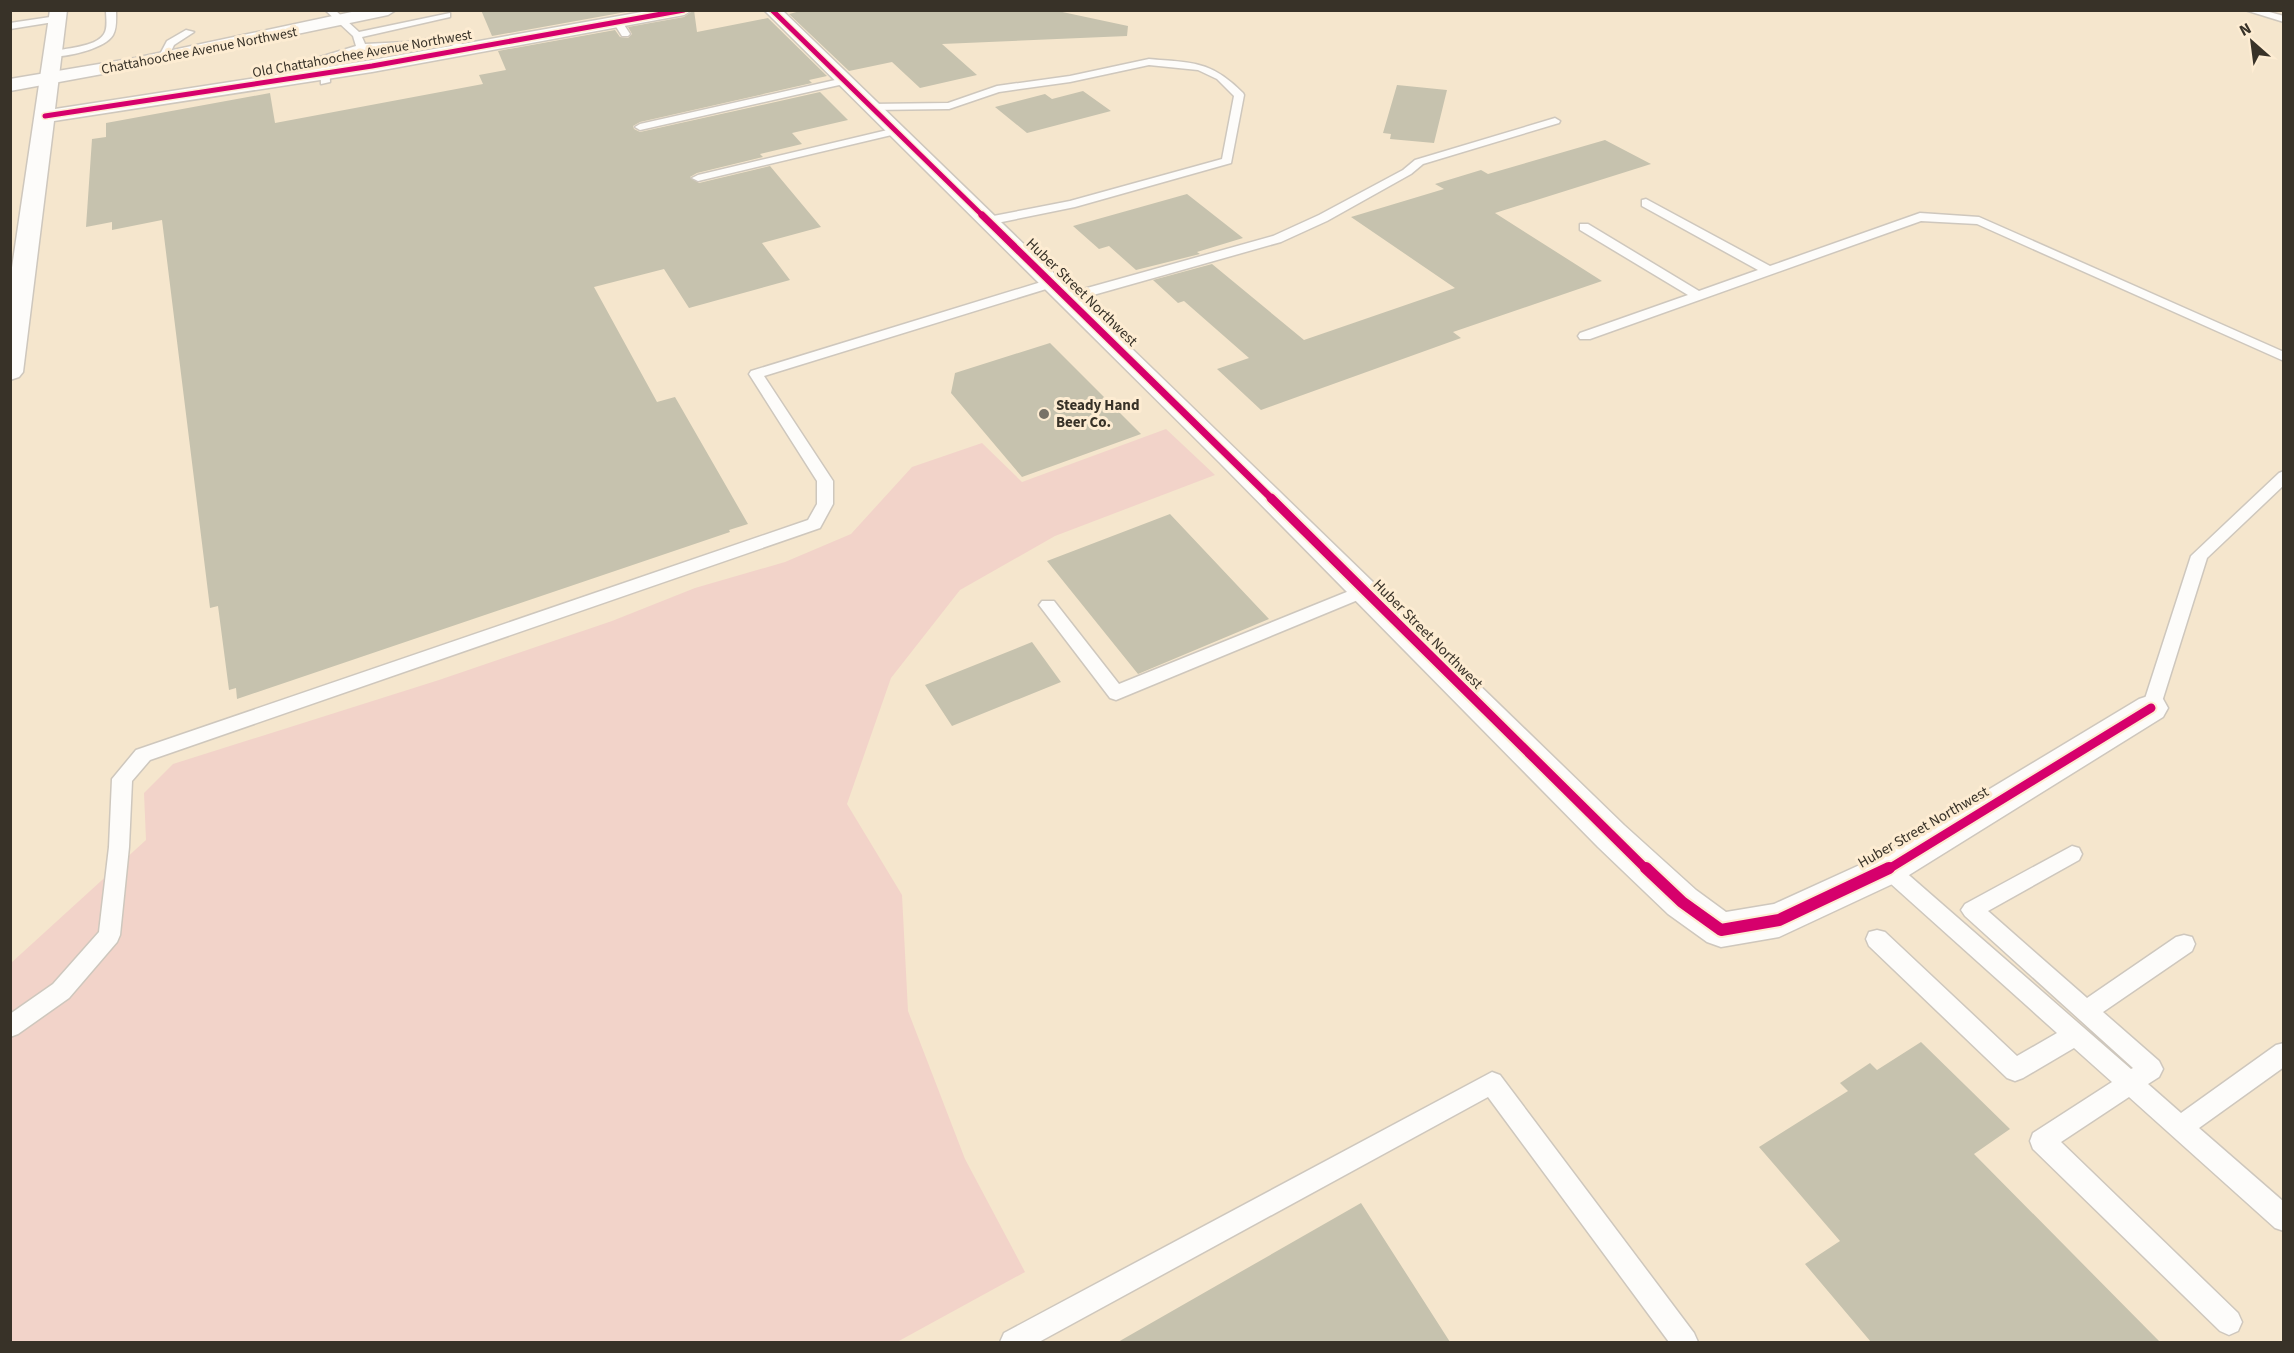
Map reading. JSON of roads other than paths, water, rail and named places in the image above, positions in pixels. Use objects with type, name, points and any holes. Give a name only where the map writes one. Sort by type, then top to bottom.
[{"type":"street","name":"Huber Street Northwest","points":[[772,10],[1059,290],[1611,836],[1682,902],[1721,930],[1779,920],[1888,869],[2151,708]]},
{"type":"street","name":"Chattahoochee Avenue Northwest","points":[[10,85],[163,58],[335,15],[381,11]]},
{"type":"street","name":"Old Chattahoochee Avenue Northwest","points":[[45,116],[379,69],[437,58],[459,51],[621,28],[677,11]]},
{"type":"street","points":[[10,372],[58,15]]},
{"type":"lane","points":[[53,54],[95,45],[107,38],[110,31],[111,10]]},
{"type":"lane","points":[[2249,10],[2283,19]]},
{"type":"lane","points":[[10,26],[58,15]]},
{"type":"lane","points":[[335,15],[357,35],[361,47]]},
{"type":"lane","points":[[357,35],[447,15]]},
{"type":"lane","points":[[163,58],[170,43],[189,32]]},
{"type":"lane","points":[[324,78],[324,59],[361,47],[406,45],[454,37],[459,51]]},
{"type":"lane","points":[[871,107],[949,106],[998,89],[1070,79],[1149,62],[1200,67],[1221,77],[1239,94],[1227,161],[1071,204],[987,220]]},
{"type":"lane","points":[[640,127],[844,81]]},
{"type":"lane","points":[[10,1027],[61,991],[109,935],[119,847],[122,779],[143,755],[814,524],[826,509],[825,480],[756,374],[1059,290],[1277,238],[1323,218],[1407,172],[1419,162],[1555,121]]},
{"type":"lane","points":[[698,178],[896,131]]},
{"type":"lane","points":[[1646,203],[1769,271]]},
{"type":"lane","points":[[1585,336],[1920,217],[1979,221],[2283,357]]},
{"type":"lane","points":[[1584,227],[1698,296]]},
{"type":"lane","points":[[2151,708],[2199,556],[2283,476]]},
{"type":"lane","points":[[1048,605],[1116,693],[1364,591]]},
{"type":"lane","points":[[2072,854],[1972,910],[2151,1069],[2042,1141],[2229,1322]]},
{"type":"lane","points":[[1888,869],[2283,1220]]},
{"type":"lane","points":[[1877,939],[2015,1070],[2075,1035]]},
{"type":"lane","points":[[2086,1011],[2184,944]]},
{"type":"lane","points":[[2180,1128],[2283,1053]]},
{"type":"lane","points":[[1013,1342],[1492,1083],[1685,1342]]},
{"type":"place","name":"Steady Hand Beer Co.","points":[[1044,414]]}]
